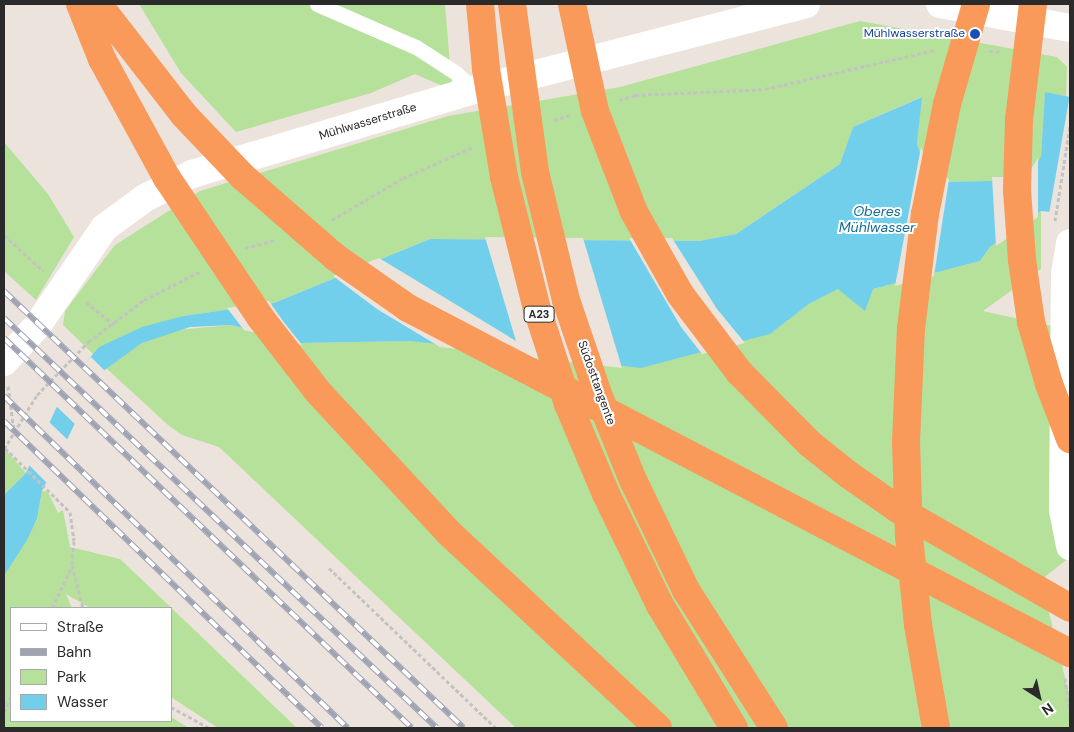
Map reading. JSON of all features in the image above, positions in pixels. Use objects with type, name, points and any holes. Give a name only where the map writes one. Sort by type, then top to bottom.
[{"type":"highway","points":[[80,4],[102,59],[125,105],[198,228],[260,317],[372,454],[448,532],[658,728]]},
{"type":"highway","points":[[98,4],[156,81],[213,147],[270,203],[335,257],[408,308],[1070,653]]},
{"type":"highway","name":"A23","points":[[480,4],[486,69],[504,177],[537,309],[575,422],[660,605],[734,728]]},
{"type":"highway","name":"Südosttangente","points":[[512,4],[535,172],[566,300],[633,480],[686,590],[774,728]]},
{"type":"highway","points":[[572,4],[595,111],[634,212],[680,294],[739,372],[809,443],[848,475],[898,509],[1070,608]]},
{"type":"highway","points":[[936,728],[918,625],[909,537],[906,442],[911,329],[936,159],[976,4]]},
{"type":"highway","points":[[1033,4],[1019,119],[1017,190],[1022,260],[1031,322],[1048,384],[1070,439]]},
{"type":"street","name":"Mühlwasserstraße","points":[[6,371],[104,228],[145,198],[192,174],[474,90],[806,4]]},
{"type":"street","points":[[940,4],[1070,28]]},
{"type":"street","points":[[1062,237],[1064,273],[1063,510],[1070,546]]},
{"type":"lane","points":[[317,4],[416,47],[456,73],[474,90]]},
{"type":"path","points":[[617,101],[635,95],[765,89],[944,49]]},
{"type":"path","points":[[545,123],[580,112]]},
{"type":"path","points":[[1062,237],[1070,125]]},
{"type":"path","points":[[324,225],[403,178],[484,142]]},
{"type":"path","points":[[4,235],[64,287],[112,324]]},
{"type":"path","points":[[243,249],[279,239]]},
{"type":"path","points":[[83,607],[72,565],[74,541],[70,512],[55,495],[5,448],[38,395],[88,342],[144,300],[202,270]]},
{"type":"path","points":[[6,371],[16,422],[14,434]]},
{"type":"path","points":[[52,607],[72,565]]},
{"type":"path","points":[[329,568],[496,728]]},
{"type":"path","points":[[4,712],[10,698]]},
{"type":"path","points":[[172,708],[209,728]]},
{"type":"green space","points":[[139,4],[445,4],[452,90],[415,74],[371,93],[236,132],[181,73]]},
{"type":"green space","points":[[860,21],[1057,57],[1067,67],[1066,96],[1045,93],[1041,156],[1028,180],[945,182],[926,168],[917,144],[921,97],[853,127],[840,164],[736,234],[699,241],[430,239],[274,303],[183,316],[99,347],[94,355],[63,325],[65,311],[115,245],[200,191],[448,116],[620,87]]},
{"type":"green space","points":[[4,142],[48,194],[74,237],[36,300],[4,271]]},
{"type":"green space","points":[[1041,211],[1041,269],[983,311],[1070,330],[1070,557],[1041,580],[1070,698],[1070,728],[516,728],[219,447],[182,435],[168,425],[106,368],[142,343],[177,330],[231,325],[302,343],[770,334],[809,304],[838,289],[873,289],[980,261],[990,247]]},
{"type":"green space","points":[[4,448],[26,473],[4,495]]},
{"type":"green space","points":[[42,491],[48,492],[58,513],[63,510],[70,547],[120,559],[170,607],[88,607],[66,594],[72,607],[10,607],[10,722],[172,722],[172,718],[189,728],[4,728],[4,576],[37,520]]},
{"type":"green space","points":[[172,609],[297,728],[218,728],[172,698]]},
{"type":"water","name":"Oberes Mühlwasser","points":[[1045,92],[1070,97],[1070,214],[1041,211],[990,247],[980,261],[873,289],[865,311],[838,289],[809,304],[770,334],[641,368],[411,341],[301,343],[231,325],[190,327],[142,343],[99,374],[42,491],[37,519],[27,540],[4,576],[4,495],[26,473],[67,385],[99,347],[142,327],[183,316],[274,303],[430,239],[699,241],[736,234],[840,164],[853,127],[922,97],[917,144],[926,168],[945,182],[1028,180],[1041,156]]},
{"type":"pier","points":[[1070,94],[1070,217],[1049,214]]},
{"type":"pier","points":[[921,147],[928,167],[949,179],[934,276],[895,286]]},
{"type":"pier","points":[[1038,158],[1038,217],[996,246],[992,177],[1026,177]]},
{"type":"pier","points":[[485,237],[583,238],[622,368],[440,347],[377,309],[333,276],[379,258],[516,341]]},
{"type":"pier","points":[[629,238],[672,238],[717,309],[745,343],[702,354],[681,327]]},
{"type":"pier","points":[[269,301],[302,345],[244,330],[227,308]]},
{"type":"pier","points":[[91,357],[106,372],[77,426],[53,403],[65,383]]},
{"type":"pier","points":[[46,419],[69,441],[48,484],[27,463]]},
{"type":"railway","points":[[4,291],[464,728]]},
{"type":"railway","points":[[4,318],[437,728]]},
{"type":"railway","points":[[4,338],[412,728]]},
{"type":"railway","points":[[4,396],[348,728]]},
{"type":"railway","points":[[4,421],[322,728]]},
{"type":"place","name":"Mühlwasserstraße","points":[[975,34]]}]
